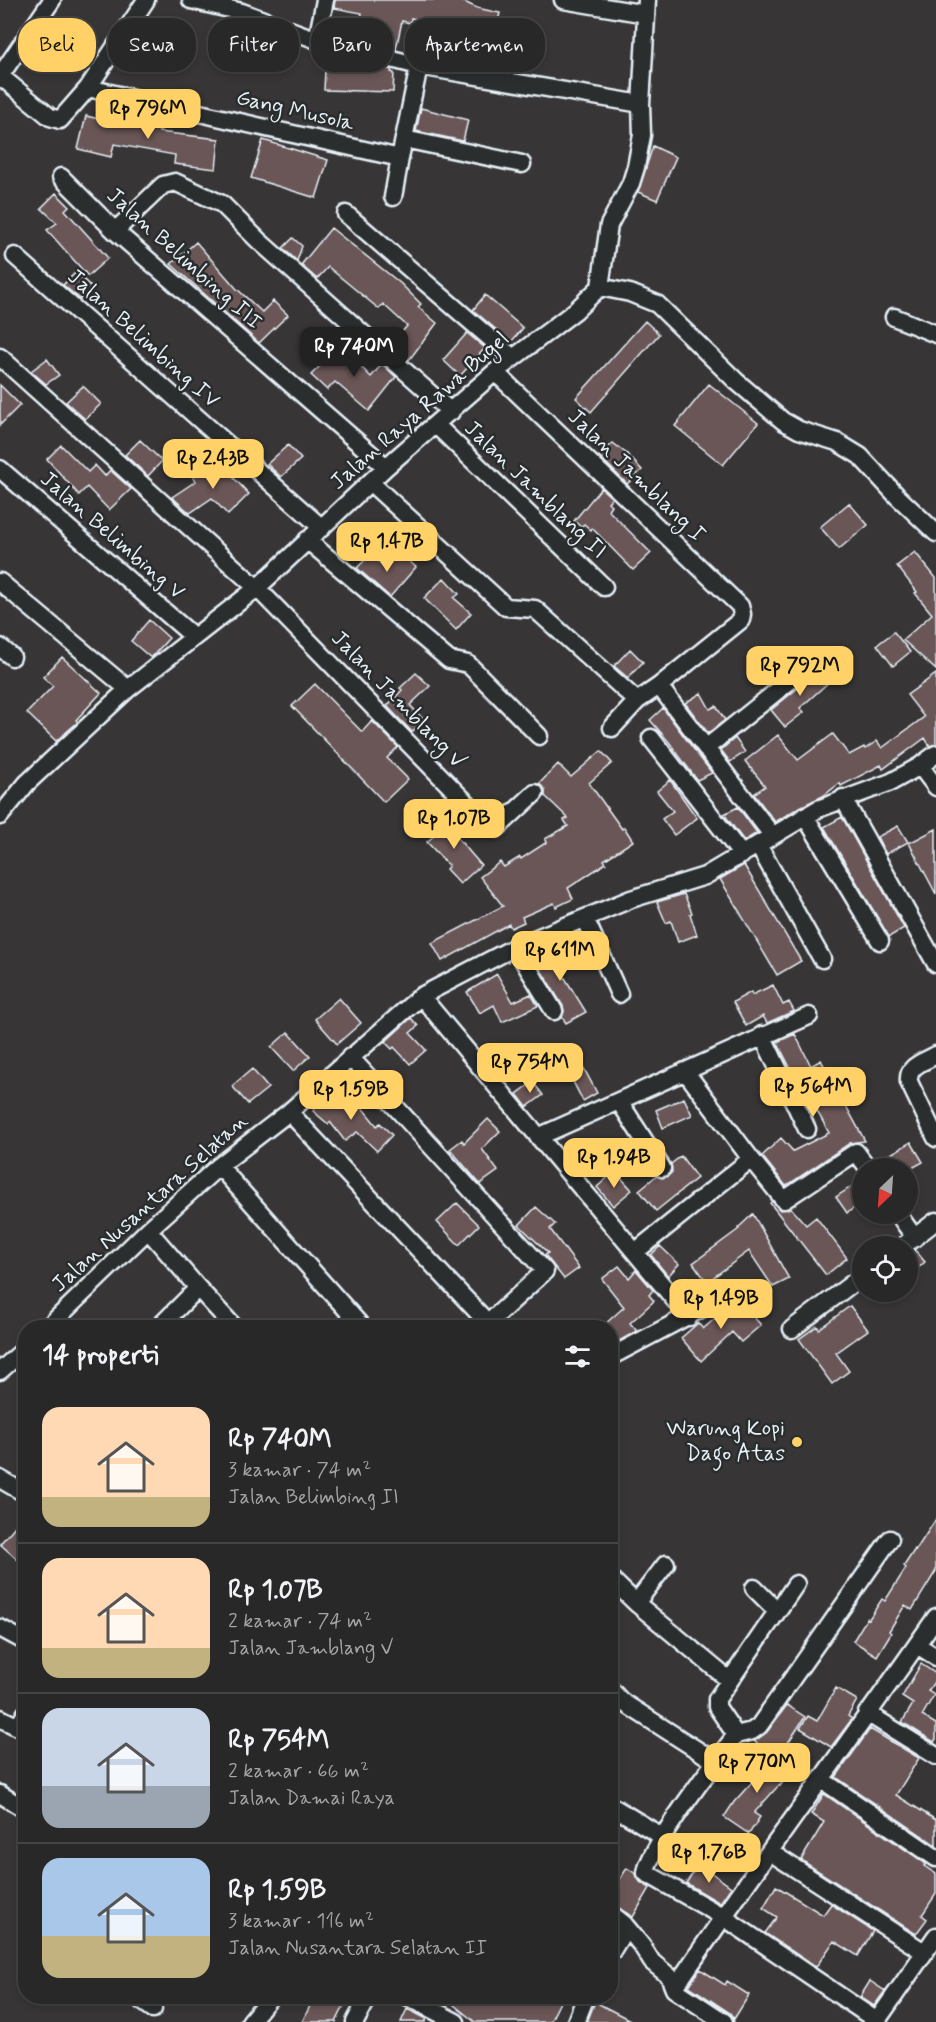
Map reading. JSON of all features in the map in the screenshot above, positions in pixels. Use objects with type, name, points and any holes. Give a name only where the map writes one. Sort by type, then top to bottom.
[{"type":"street","points":[[52,0],[0,77],[50,117],[60,120],[88,88],[146,0]]},
{"type":"street","points":[[191,0],[243,12],[311,38]]},
{"type":"street","points":[[321,18],[325,0]]},
{"type":"street","points":[[563,0],[647,7],[641,104],[642,135],[631,183],[609,225],[600,287],[630,293],[657,304],[736,381],[783,421],[799,430],[837,442],[860,456],[936,533]]},
{"type":"street","points":[[393,197],[417,72]]},
{"type":"street","points":[[453,72],[641,104]]},
{"type":"street","name":"Gang Musola","points":[[88,88],[400,158]]},
{"type":"street","points":[[404,139],[522,164]]},
{"type":"street","name":"Jalan Belimbing III","points":[[61,177],[115,231],[386,467]]},
{"type":"street","points":[[115,231],[163,185],[168,183],[175,182],[222,204],[258,240],[451,412]]},
{"type":"street","points":[[346,214],[513,358]]},
{"type":"street","name":"Jalan Belimbing IV","points":[[15,256],[322,528]]},
{"type":"street","name":"Jalan Raya Rawa Bugel","points":[[0,816],[27,783],[128,690],[257,588],[386,467],[495,372],[575,311],[600,287]]},
{"type":"street","points":[[894,317],[936,333]]},
{"type":"street","points":[[0,357],[257,588]]},
{"type":"street","name":"Jalan Jamblang I","points":[[495,372],[740,606],[741,620],[659,686]]},
{"type":"street","name":"Jalan Jamblang II","points":[[436,425],[604,586]]},
{"type":"street","name":"Jalan Belimbing V","points":[[0,469],[194,637]]},
{"type":"street","points":[[371,483],[506,607],[535,609],[637,701]]},
{"type":"street","points":[[307,540],[449,660],[468,664],[539,736]]},
{"type":"street","points":[[1,584],[128,690]]},
{"type":"street","name":"Jalan Jamblang V","points":[[257,588],[489,826],[497,828],[535,793]]},
{"type":"street","points":[[706,748],[797,675]]},
{"type":"street","points":[[612,728],[637,701],[659,686],[772,835]]},
{"type":"street","points":[[651,738],[742,855]]},
{"type":"street","name":"Jalan Nusantara Selatan","points":[[55,1320],[148,1230],[219,1166],[289,1112],[421,996],[515,947],[631,899],[705,876],[805,816],[843,798],[891,782],[936,754]]},
{"type":"street","points":[[920,766],[936,787]]},
{"type":"street","points":[[843,798],[934,956]]},
{"type":"street","points":[[805,816],[880,941]]},
{"type":"street","points":[[758,845],[822,959]]},
{"type":"street","points":[[585,918],[619,994]]},
{"type":"street","points":[[515,947],[554,1011]]},
{"type":"street","points":[[421,996],[689,1317]]},
{"type":"street","points":[[538,1137],[762,1035],[809,1016]]},
{"type":"street","points":[[762,1035],[807,1129]]},
{"type":"street","points":[[936,1055],[914,1067],[908,1077],[936,1138]]},
{"type":"street","points":[[350,1057],[545,1271],[491,1320]]},
{"type":"street","points":[[685,1071],[784,1200],[856,1152],[860,1158]]},
{"type":"street","points":[[619,1101],[662,1168]]},
{"type":"street","points":[[289,1112],[481,1320]]},
{"type":"street","points":[[635,1252],[751,1159]]},
{"type":"street","points":[[219,1166],[356,1320]]},
{"type":"street","points":[[917,1236],[936,1221]]},
{"type":"street","points":[[148,1230],[228,1320]]},
{"type":"street","points":[[792,1329],[852,1284]]},
{"type":"street","points":[[166,1320],[198,1288]]},
{"type":"street","points":[[618,1353],[718,1300]]},
{"type":"street","points":[[0,1371],[18,1355]]},
{"type":"street","points":[[0,1479],[18,1489]]},
{"type":"street","points":[[890,1539],[759,1726],[752,1731],[735,1735],[648,1861],[646,1873],[722,1916],[877,2021],[936,1936]]},
{"type":"street","points":[[636,1603],[666,1564]]},
{"type":"street","points":[[735,1735],[717,1707],[717,1699],[796,1584]]},
{"type":"street","points":[[618,1586],[729,1680]]},
{"type":"street","points":[[754,1588],[777,1611]]},
{"type":"street","points":[[674,1989],[722,1916],[822,1780],[936,1617]]},
{"type":"street","points":[[0,1628],[18,1638]]},
{"type":"street","points":[[917,1645],[936,1657]]},
{"type":"street","points":[[618,1698],[716,1762]]},
{"type":"street","points":[[867,1713],[936,1756]]},
{"type":"street","points":[[0,1718],[18,1723]]},
{"type":"street","points":[[822,1780],[936,1858]]},
{"type":"street","points":[[0,1794],[18,1805]]},
{"type":"street","points":[[618,1810],[663,1838]]},
{"type":"street","points":[[770,1852],[924,1952]]},
{"type":"street","points":[[618,1919],[652,1962],[669,1976],[674,1989],[724,2022]]},
{"type":"street","points":[[618,1941],[624,1931],[624,1924]]},
{"type":"street","points":[[146,2004],[153,2009]]},
{"type":"street","points":[[250,2022],[265,2004]]},
{"type":"street","points":[[354,2022],[364,2004]]},
{"type":"street","points":[[420,2004],[447,2020]]},
{"type":"street","points":[[576,2022],[583,2004]]},
{"type":"building","points":[[335,0],[460,0],[477,8],[500,13],[499,18],[405,18],[405,22],[402,21],[396,49],[393,48],[393,18],[361,18],[362,13],[334,8]]},
{"type":"building","points":[[325,72],[394,73],[393,92],[324,90]]},
{"type":"building","points":[[421,108],[468,120],[463,141],[416,131]]},
{"type":"building","points":[[124,111],[161,118],[159,132],[219,139],[216,169],[174,164],[175,155],[114,144],[111,157],[78,149],[86,116],[121,124]]},
{"type":"building","points":[[263,140],[328,160],[316,198],[251,178]]},
{"type":"building","points":[[653,146],[676,157],[657,200],[638,192]]},
{"type":"building","points":[[56,193],[69,206],[65,210],[108,258],[88,276],[47,230],[57,223],[41,208]]},
{"type":"building","points":[[331,228],[400,283],[421,304],[418,307],[437,323],[409,360],[391,345],[407,326],[383,304],[379,309],[328,267],[317,279],[301,265]]},
{"type":"building","points":[[293,238],[302,246],[297,261],[283,248]]},
{"type":"building","points":[[196,242],[236,288],[262,312],[273,301],[288,315],[259,343],[171,264]]},
{"type":"building","points":[[76,272],[92,288],[80,299],[63,285]]},
{"type":"building","points":[[485,295],[523,328],[511,342],[473,310]]},
{"type":"building","points":[[645,321],[659,334],[591,412],[576,398]]},
{"type":"building","points":[[467,333],[485,348],[460,376],[443,360]]},
{"type":"building","points":[[340,346],[371,377],[382,364],[396,377],[369,411],[335,382],[327,390],[311,375]]},
{"type":"building","points":[[47,359],[59,375],[46,384],[31,371]]},
{"type":"building","points":[[709,384],[758,423],[723,465],[675,426]]},
{"type":"building","points":[[0,385],[20,405],[0,425]]},
{"type":"building","points":[[83,386],[101,404],[85,419],[66,402]]},
{"type":"building","points":[[140,440],[162,461],[148,476],[125,455]]},
{"type":"building","points":[[613,443],[642,470],[627,484],[599,456]]},
{"type":"building","points":[[61,445],[88,472],[95,465],[105,476],[110,470],[131,489],[109,510],[87,487],[79,495],[47,459]]},
{"type":"building","points":[[288,445],[301,459],[281,477],[267,464]]},
{"type":"building","points":[[215,458],[249,494],[228,515],[212,498],[190,513],[172,497],[196,481],[193,478]]},
{"type":"building","points":[[601,488],[612,498],[608,502],[611,505],[608,510],[651,553],[633,570],[592,528],[591,530],[584,524],[581,527],[574,521]]},
{"type":"building","points":[[849,503],[868,525],[839,549],[820,527]]},
{"type":"building","points":[[398,552],[416,567],[390,597],[357,568],[371,554],[385,568]]},
{"type":"building","points":[[915,552],[936,578],[936,670],[903,640],[932,614],[897,566]]},
{"type":"building","points":[[444,578],[459,594],[454,598],[471,613],[456,630],[424,598]]},
{"type":"building","points":[[149,620],[169,638],[151,658],[131,641]]},
{"type":"building","points":[[894,632],[910,652],[893,666],[877,645]]},
{"type":"building","points":[[630,649],[643,662],[628,678],[614,666]]},
{"type":"building","points":[[62,657],[101,693],[76,720],[78,722],[56,741],[27,713],[53,686],[43,677]]},
{"type":"building","points":[[817,666],[830,681],[800,708],[804,712],[785,727],[771,710],[804,683],[807,675]]},
{"type":"building","points":[[416,673],[430,686],[410,705],[424,720],[412,732],[387,706],[402,690],[400,688]]},
{"type":"building","points":[[936,674],[936,744],[930,746],[925,738],[883,769],[881,765],[841,786],[840,783],[823,796],[775,822],[754,794],[765,786],[745,761],[778,735],[798,760],[833,734],[849,755],[877,741],[882,748],[924,717],[907,695]]},
{"type":"building","points":[[315,684],[362,732],[372,721],[398,747],[387,758],[408,779],[384,802],[292,706]]},
{"type":"building","points":[[701,693],[710,709],[716,706],[725,720],[708,733],[685,703]]},
{"type":"building","points":[[663,708],[712,773],[697,780],[650,720]]},
{"type":"building","points":[[735,738],[745,752],[730,762],[721,750]]},
{"type":"building","points":[[601,751],[612,763],[589,783],[633,841],[604,860],[606,863],[568,888],[573,899],[556,907],[554,903],[522,917],[524,922],[511,928],[509,924],[442,961],[432,943],[503,906],[480,877],[500,862],[504,867],[520,857],[521,859],[547,842],[545,839],[568,826],[564,820],[568,818],[545,796],[545,790],[539,784],[558,764],[571,777]]},
{"type":"building","points":[[670,780],[697,818],[674,835],[662,819],[673,811],[657,791]]},
{"type":"building","points":[[738,807],[757,833],[744,841],[724,814]]},
{"type":"building","points":[[457,814],[468,826],[456,836],[481,865],[460,884],[446,869],[449,866],[427,842]]},
{"type":"building","points":[[842,817],[904,928],[889,937],[824,827]]},
{"type":"building","points":[[898,826],[908,842],[886,854],[877,837]]},
{"type":"building","points":[[936,829],[936,894],[909,843]]},
{"type":"building","points":[[744,865],[801,961],[777,975],[720,879]]},
{"type":"building","points":[[684,894],[692,913],[690,914],[697,935],[678,942],[671,921],[666,923],[657,902]]},
{"type":"building","points":[[556,945],[567,966],[560,970],[586,1012],[566,1023],[562,1017],[563,1006],[533,957]]},
{"type":"building","points":[[497,974],[513,1002],[531,994],[538,1006],[502,1022],[494,1005],[480,1013],[467,992]]},
{"type":"building","points":[[773,985],[783,1005],[789,1002],[794,1011],[767,1023],[763,1016],[746,1026],[733,1002],[751,992],[752,995]]},
{"type":"building","points":[[339,998],[361,1023],[337,1044],[315,1019]]},
{"type":"building","points":[[411,1018],[418,1026],[410,1033],[426,1050],[410,1064],[394,1047],[392,1049],[385,1042]]},
{"type":"building","points":[[288,1032],[310,1056],[293,1071],[271,1047]]},
{"type":"building","points":[[795,1034],[811,1066],[821,1060],[865,1141],[850,1143],[786,1186],[762,1156],[781,1138],[793,1151],[829,1133],[777,1042]]},
{"type":"building","points":[[581,1063],[597,1093],[583,1101],[567,1070]]},
{"type":"building","points":[[252,1069],[268,1088],[248,1104],[232,1086]]},
{"type":"building","points":[[533,1082],[543,1095],[527,1107],[517,1094]]},
{"type":"building","points":[[333,1089],[354,1109],[360,1105],[377,1126],[380,1123],[392,1135],[377,1151],[357,1132],[345,1141],[330,1122],[328,1124],[313,1111]]},
{"type":"building","points":[[684,1098],[692,1115],[663,1128],[656,1110]]},
{"type":"building","points":[[488,1119],[500,1131],[482,1149],[498,1171],[480,1184],[450,1149],[462,1140],[464,1143]]},
{"type":"building","points":[[911,1142],[923,1162],[918,1165],[918,1158],[891,1158],[889,1155]]},
{"type":"building","points":[[681,1156],[697,1178],[656,1211],[639,1190],[656,1176],[662,1178],[668,1176],[672,1172],[671,1164]]},
{"type":"building","points":[[615,1171],[632,1190],[613,1206],[597,1187]]},
{"type":"building","points":[[852,1186],[852,1209],[847,1213],[836,1197]]},
{"type":"building","points":[[772,1201],[780,1210],[791,1208],[806,1225],[816,1217],[847,1258],[826,1275],[770,1203]]},
{"type":"building","points":[[457,1203],[479,1225],[459,1245],[437,1222]]},
{"type":"building","points":[[536,1207],[555,1224],[550,1229],[579,1268],[564,1279],[545,1255],[548,1253],[519,1225]]},
{"type":"building","points":[[753,1214],[789,1279],[773,1287],[749,1251],[707,1282],[693,1263],[739,1229]]},
{"type":"building","points":[[660,1246],[679,1264],[668,1276],[651,1255]]},
{"type":"building","points":[[918,1254],[925,1262],[918,1268]]},
{"type":"building","points":[[619,1266],[629,1278],[636,1270],[653,1290],[649,1295],[654,1301],[630,1323],[637,1331],[619,1341],[618,1320],[610,1320],[624,1307],[602,1279]]},
{"type":"building","points":[[737,1299],[761,1325],[741,1342],[732,1332],[701,1361],[681,1338],[698,1323],[703,1329]]},
{"type":"building","points":[[850,1306],[868,1330],[836,1353],[849,1371],[832,1384],[799,1339],[817,1326],[819,1329]]},
{"type":"building","points":[[936,1519],[936,1571],[912,1610],[905,1605],[877,1656],[853,1641],[882,1599],[885,1601],[906,1568],[904,1566]]},
{"type":"building","points":[[18,1523],[18,1560],[0,1544]]},
{"type":"building","points":[[921,1664],[936,1674],[936,1679],[928,1691],[934,1695],[922,1716],[936,1724],[934,1742],[902,1722],[913,1704],[902,1697]]},
{"type":"building","points":[[836,1688],[857,1700],[848,1716],[852,1719],[831,1747],[800,1728],[808,1716],[817,1721]]},
{"type":"building","points":[[787,1705],[805,1717],[778,1758],[754,1741],[767,1732]]},
{"type":"building","points":[[870,1729],[919,1758],[896,1795],[936,1820],[936,1845],[836,1777]]},
{"type":"building","points":[[767,1754],[791,1771],[754,1813],[760,1817],[749,1834],[724,1817],[734,1802],[761,1772],[757,1768]]},
{"type":"building","points":[[824,1794],[926,1864],[924,1866],[936,1874],[936,1894],[922,1915],[927,1919],[916,1934],[801,1860],[824,1822],[811,1814]]},
{"type":"building","points":[[699,1864],[731,1887],[720,1903],[686,1883]]},
{"type":"building","points":[[627,1868],[636,1874],[640,1882],[650,1888],[633,1917],[618,1908],[618,1882]]},
{"type":"building","points":[[776,1886],[823,1915],[831,1904],[873,1931],[858,1956],[834,1941],[816,1967],[765,1933],[777,1917],[763,1908]]},
{"type":"building","points":[[700,1969],[725,1985],[727,1981],[749,1995],[734,2019],[730,2013],[689,1986]]},
{"type":"building","points":[[870,1981],[885,1991],[874,2006],[860,1997]]},
{"type":"building","points":[[311,2004],[345,2004],[336,2022],[302,2022]]},
{"type":"building","points":[[453,2004],[559,2004],[550,2022],[475,2022]]},
{"type":"building","points":[[594,2004],[599,2004],[634,2022],[587,2022]]},
{"type":"building","points":[[407,2009],[427,2019],[425,2022],[401,2022]]},
{"type":"place","name":"Warung Kopi Dago Atas","points":[[797,1442]]}]
